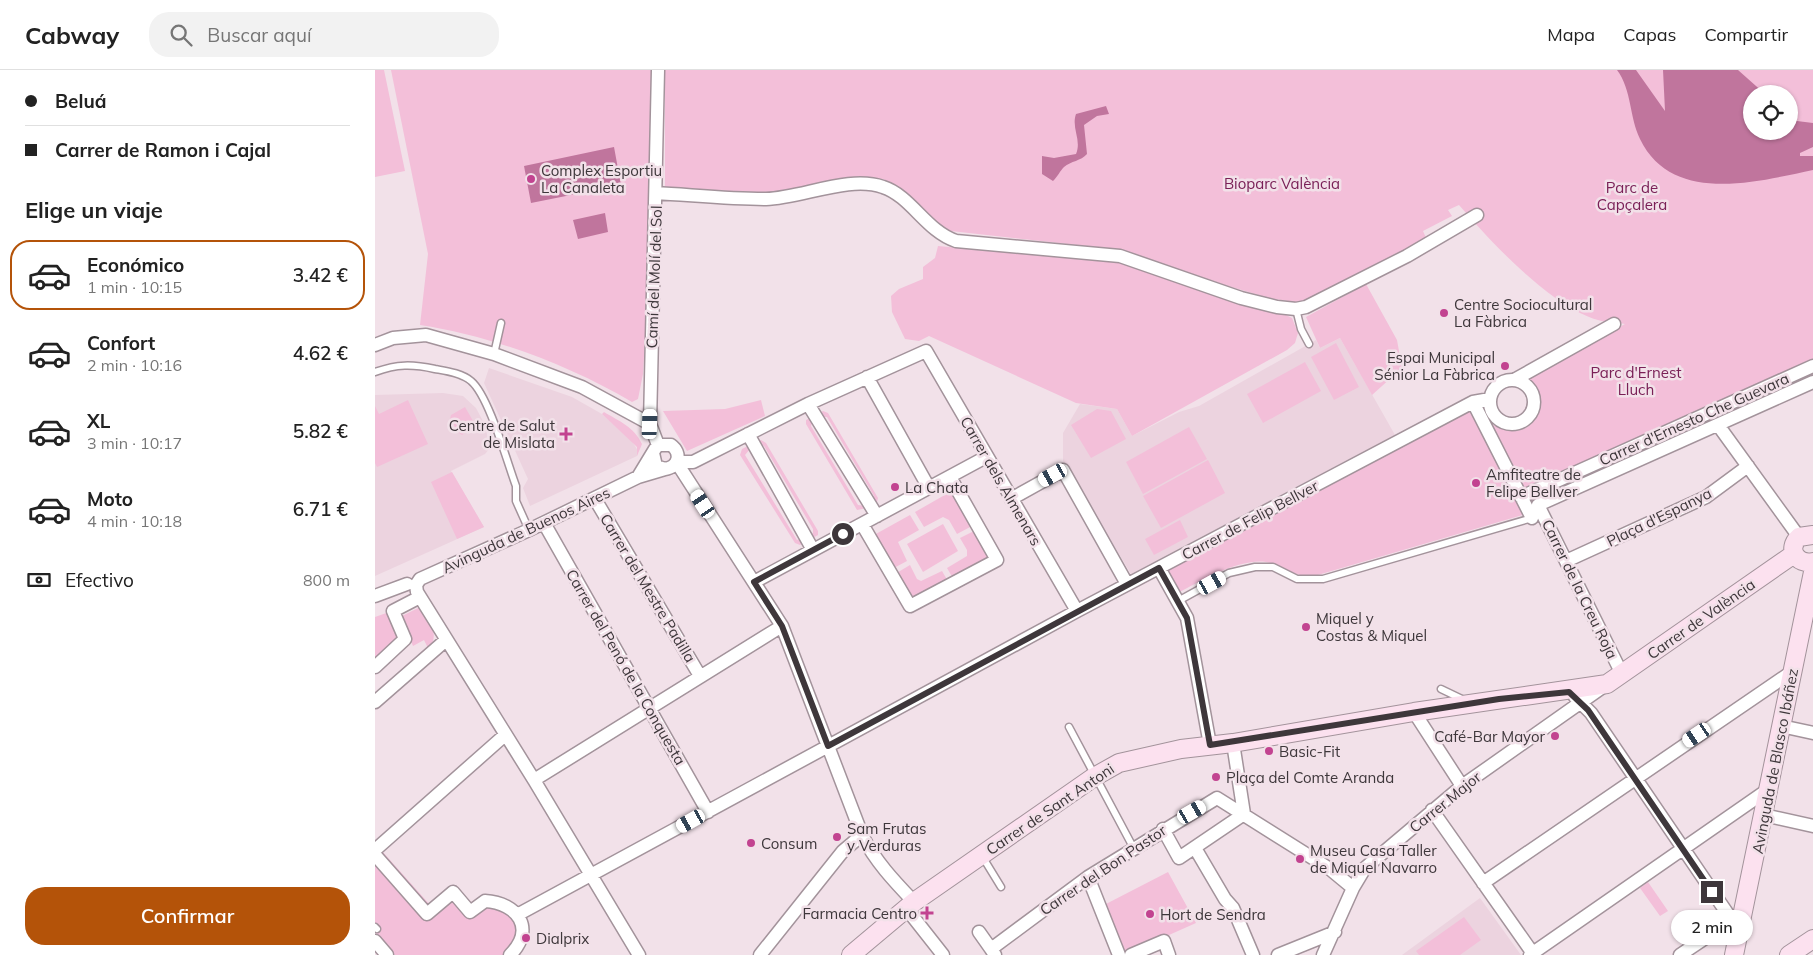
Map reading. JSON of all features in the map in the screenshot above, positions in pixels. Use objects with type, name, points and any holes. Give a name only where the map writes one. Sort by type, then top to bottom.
[{"type":"street","name":"Camí del Molí del Sol","points":[[650,424],[658,70]]},
{"type":"street","points":[[656,193],[768,199],[847,186],[877,185],[890,190],[938,232],[955,241],[1120,256],[1241,298],[1296,309],[1306,307],[1407,256],[1477,215]]},
{"type":"street","points":[[1514,380],[1614,324]]},
{"type":"street","points":[[375,345],[393,338],[426,335],[494,354],[582,387],[650,424],[656,449],[656,466],[672,466],[684,475],[782,626],[862,835],[871,852],[910,905],[943,955]]},
{"type":"street","name":"Avinguda de Buenos Aires","points":[[375,596],[416,586],[637,478],[672,466],[693,462],[808,404],[926,351]]},
{"type":"street","name":"Carrer dels Almenars","points":[[926,351],[1077,611]]},
{"type":"street","name":"Carrer d'Ernesto Che Guevara","points":[[1521,497],[1813,366]]},
{"type":"street","points":[[867,377],[929,488]]},
{"type":"street","points":[[1514,380],[1521,382],[1532,393],[1533,406],[1526,419],[1515,424],[1500,422],[1493,414],[1489,399],[1497,385],[1504,381],[1514,380]]},
{"type":"street","name":"Carrer d'Ernesto Che Guevara","points":[[1538,512],[1718,425],[1813,382]]},
{"type":"street","name":"Carrer de Felip Bellver","points":[[517,915],[1127,584],[1473,402],[1489,399]]},
{"type":"street","name":"Carrer de la Creu Roja","points":[[1473,402],[1521,497],[1538,512],[1566,561],[1622,674]]},
{"type":"street","points":[[808,404],[877,516]]},
{"type":"street","points":[[1718,425],[1748,466],[1806,536],[1794,543],[1794,554],[1802,562],[1813,562]]},
{"type":"street","points":[[748,434],[813,550]]},
{"type":"street","points":[[637,478],[656,449],[667,443],[674,447],[678,455],[672,466]]},
{"type":"street","points":[[754,582],[986,457]]},
{"type":"street","name":"Plaça d'Espanya","points":[[1566,561],[1707,497],[1748,466]]},
{"type":"street","points":[[1011,498],[1063,470],[1127,584]]},
{"type":"street","points":[[862,524],[910,606],[997,560],[950,477]]},
{"type":"street","name":"Carrer del Mestre Padilla","points":[[595,499],[700,676]]},
{"type":"street","name":"Carrer del Penó de la Conquesta","points":[[544,523],[708,812]]},
{"type":"street","name":"Carrer de València","points":[[1607,684],[1794,554]]},
{"type":"street","points":[[1159,568],[1187,618],[1210,745]]},
{"type":"street","name":"Avinguda de Blasco Ibáñez","points":[[1737,937],[1764,815],[1813,572]]},
{"type":"street","points":[[375,667],[405,639],[393,611],[416,586],[446,640],[534,780],[639,955]]},
{"type":"street","points":[[534,780],[782,626]]},
{"type":"street","points":[[375,702],[446,640]]},
{"type":"street","points":[[1483,883],[1633,778],[1793,671]]},
{"type":"street","name":"Carrer de Sant Antoni","points":[[851,955],[910,905],[1094,777],[1119,763],[1163,752],[1233,743],[1415,707],[1473,703],[1607,684]]},
{"type":"street","name":"Carrer Major","points":[[1323,955],[1335,932],[1353,888],[1365,868],[1462,786],[1607,684]]},
{"type":"street","points":[[1561,692],[1569,692],[1581,702],[1683,850],[1737,937],[1680,955]]},
{"type":"street","points":[[1415,707],[1462,786]]},
{"type":"street","points":[[1781,726],[1813,733]]},
{"type":"street","points":[[375,850],[505,735]]},
{"type":"street","points":[[1233,743],[1244,814],[1330,869],[1353,888]]},
{"type":"street","points":[[1432,810],[1532,954],[1769,790]]},
{"type":"street","name":"Carrer del Bon Pastor","points":[[979,932],[993,952],[1088,877],[1133,847],[1217,798],[1244,814]]},
{"type":"street","points":[[1163,829],[1179,858],[1244,814]]},
{"type":"street","points":[[1764,815],[1813,826]]},
{"type":"street","points":[[760,955],[843,851],[862,835]]},
{"type":"street","points":[[1195,848],[1225,899],[1233,908],[1253,955]]},
{"type":"street","points":[[375,855],[427,914],[453,892],[470,912],[485,902],[496,902],[508,906],[517,915],[522,927],[522,940],[510,955]]},
{"type":"street","points":[[1088,877],[1119,955]]},
{"type":"street","points":[[376,932],[387,955]]},
{"type":"street","points":[[1278,955],[1335,932]]},
{"type":"street","points":[[1789,955],[1813,939]]},
{"type":"street","points":[[1131,955],[1164,941],[1169,955]]},
{"type":"lane","points":[[1296,309],[1301,329],[1309,344]]},
{"type":"lane","points":[[494,354],[501,323]]},
{"type":"lane","points":[[375,372],[395,364],[422,366],[452,372],[471,381],[483,396],[516,486],[516,501],[529,530]]},
{"type":"lane","points":[[1178,601],[1229,573],[1255,567],[1273,567],[1297,579],[1323,579],[1538,512]]},
{"type":"lane","points":[[1441,689],[1473,703]]},
{"type":"lane","points":[[1069,727],[1133,847]]},
{"type":"lane","points":[[982,855],[1001,887]]},
{"type":"shaded area","points":[[1617,70],[1636,70],[1665,111],[1663,70],[1738,70],[1755,85],[1743,85],[1743,140],[1798,140],[1798,121],[1813,123],[1813,147],[1800,153],[1800,156],[1813,156],[1813,170],[1766,180],[1717,184],[1694,181],[1673,173],[1654,160],[1640,139],[1636,131],[1622,78]]},
{"type":"shaded area","points":[[1106,106],[1109,114],[1097,116],[1084,125],[1087,154],[1064,167],[1053,181],[1042,174],[1042,156],[1054,158],[1076,154],[1078,144],[1075,124],[1076,114]]},
{"type":"shaded area","points":[[614,147],[621,185],[531,203],[524,166]]},
{"type":"shaded area","points":[[605,213],[608,232],[578,239],[573,220]]},
{"type":"shaded area","points":[[1340,338],[1395,435],[1131,574],[1063,461],[1063,433],[1080,404],[1117,409],[1132,436],[1179,412],[1199,406],[1316,340],[1320,348]]},
{"type":"shaded area","name":"Centre de Salut de Mislata","points":[[489,368],[572,397],[602,414],[632,441],[638,451],[637,456],[530,506],[523,488],[528,479],[484,383]]},
{"type":"shaded area","points":[[443,393],[463,396],[476,408],[485,425],[490,448],[485,454],[451,471],[484,527],[375,576],[375,395]]},
{"type":"shaded area","points":[[1480,898],[1521,955],[1402,955]]},
{"type":"green space","points":[[375,70],[384,70],[405,171],[375,177]]},
{"type":"green space","name":"Complex Esportiu La Canaleta","points":[[391,70],[652,70],[646,320],[643,374],[638,399],[632,402],[556,364],[502,344],[475,336],[420,325],[428,254]]},
{"type":"green space","points":[[665,70],[1813,70],[1813,363],[1522,492],[1486,422],[1512,431],[1530,425],[1535,419],[1539,403],[1533,385],[1525,378],[1625,324],[1598,320],[1580,313],[1561,302],[1523,272],[1459,205],[1448,210],[1452,216],[1423,231],[1427,240],[1301,303],[1269,298],[1228,286],[1122,250],[951,231],[943,227],[901,190],[883,179],[866,178],[765,193],[665,189]]},
{"type":"green space","points":[[938,246],[1120,263],[1242,304],[1280,312],[1292,318],[1298,333],[1295,343],[1287,350],[1132,436],[1117,409],[1076,403],[929,336],[919,341],[905,339],[892,312],[891,296],[899,289],[923,279],[923,267],[935,258]]},
{"type":"green space","points":[[1366,284],[1397,340],[1402,368],[1372,395],[1340,338],[1320,348],[1306,317]]},
{"type":"green space","points":[[1336,343],[1359,387],[1334,400],[1311,357]]},
{"type":"green space","points":[[1305,362],[1321,391],[1263,423],[1247,394]]},
{"type":"green space","points":[[408,400],[428,444],[377,467],[375,463],[375,406],[379,414]]},
{"type":"green space","points":[[761,400],[765,416],[687,451],[663,411],[725,409]]},
{"type":"green space","points":[[465,407],[476,426],[462,435],[450,419],[451,415]]},
{"type":"green space","points":[[1097,409],[1111,411],[1126,439],[1091,458],[1071,425]]},
{"type":"green space","points":[[1469,409],[1474,415],[1526,514],[1311,577],[1299,575],[1266,562],[1244,563],[1178,593],[1166,571]]},
{"type":"green space","points":[[823,411],[828,413],[878,498],[877,502],[871,505],[874,496],[827,417],[819,417],[818,414]]},
{"type":"green space","points":[[604,412],[626,425],[639,438],[642,444],[637,456],[637,447],[602,414]]},
{"type":"green space","points":[[812,417],[814,419],[811,426],[858,505],[867,508],[857,510],[806,424],[806,420]]},
{"type":"green space","points":[[1189,427],[1207,459],[1143,494],[1126,462]]},
{"type":"green space","points":[[761,440],[766,443],[818,531],[818,535],[811,539],[809,535],[813,533],[813,529],[764,446],[754,443]]},
{"type":"green space","points":[[748,446],[750,449],[745,455],[797,540],[804,538],[806,541],[800,545],[795,543],[740,455],[742,449]]},
{"type":"green space","points":[[1208,460],[1225,493],[1161,528],[1143,496]]},
{"type":"green space","points":[[452,472],[484,527],[457,539],[431,482]]},
{"type":"green space","points":[[950,492],[954,493],[972,526],[957,534],[949,520],[943,517],[924,527],[915,512]]},
{"type":"green space","points":[[910,515],[919,530],[898,542],[907,561],[892,569],[874,535]]},
{"type":"green space","points":[[1180,520],[1188,537],[1154,555],[1145,539]]},
{"type":"green space","points":[[943,524],[958,551],[923,572],[907,544]]},
{"type":"green space","points":[[976,530],[992,560],[954,580],[947,568],[967,556],[967,550],[960,538]]},
{"type":"green space","points":[[910,565],[917,579],[921,581],[942,571],[949,583],[911,602],[895,574]]},
{"type":"green space","points":[[420,607],[434,633],[429,650],[424,640],[413,646],[400,617]]},
{"type":"green space","points":[[392,611],[401,637],[375,660],[375,617]]},
{"type":"green space","points":[[382,851],[431,906],[453,888],[468,905],[482,897],[523,918],[512,955],[395,955],[375,932],[375,858]]},
{"type":"green space","name":"Hort de Sendra","points":[[1168,872],[1196,923],[1124,955],[1104,905]]},
{"type":"green space","points":[[1648,882],[1668,911],[1660,916],[1640,888]]},
{"type":"green space","points":[[1464,917],[1481,940],[1460,955],[1419,955],[1416,951]]},
{"type":"place","name":"Complex Esportiu La Canaleta","points":[[531,179]]},
{"type":"place","name":"Centre Sociocultural La Fàbrica","points":[[1444,313]]},
{"type":"place","name":"Espai Municipal Sénior La Fàbrica","points":[[1505,366]]},
{"type":"place","name":"Centre de Salut de Mislata","points":[[566,434]]},
{"type":"place","name":"Amfiteatre de Felipe Bellver","points":[[1476,483]]},
{"type":"place","name":"La Chata","points":[[895,487]]},
{"type":"place","name":"Miquel y Costas & Miquel","points":[[1306,627]]},
{"type":"place","name":"Café-Bar Mayor","points":[[1555,736]]},
{"type":"place","name":"Basic-Fit","points":[[1269,751]]},
{"type":"place","name":"Plaça del Comte Aranda","points":[[1216,777]]},
{"type":"place","name":"Sam Frutas y Verduras","points":[[837,837]]},
{"type":"place","name":"Consum","points":[[751,843]]},
{"type":"place","name":"Museu Casa Taller de Miquel Navarro","points":[[1300,859]]},
{"type":"place","name":"Farmacia Centro","points":[[927,913]]},
{"type":"place","name":"Hort de Sendra","points":[[1150,914]]},
{"type":"place","name":"Dialprix","points":[[526,938]]},
{"type":"route","points":[[843,534],[754,582],[782,626],[828,746],[1159,568],[1187,618],[1210,745],[1233,743],[1499,699],[1569,692],[1588,710],[1712,892]]},
{"type":"park label","name":"Bioparc València","points":[[1282,183]]},
{"type":"park label","name":"Parc de Capçalera","points":[[1632,196]]},
{"type":"park label","name":"Parc d'Ernest Lluch","points":[[1636,380]]}]
